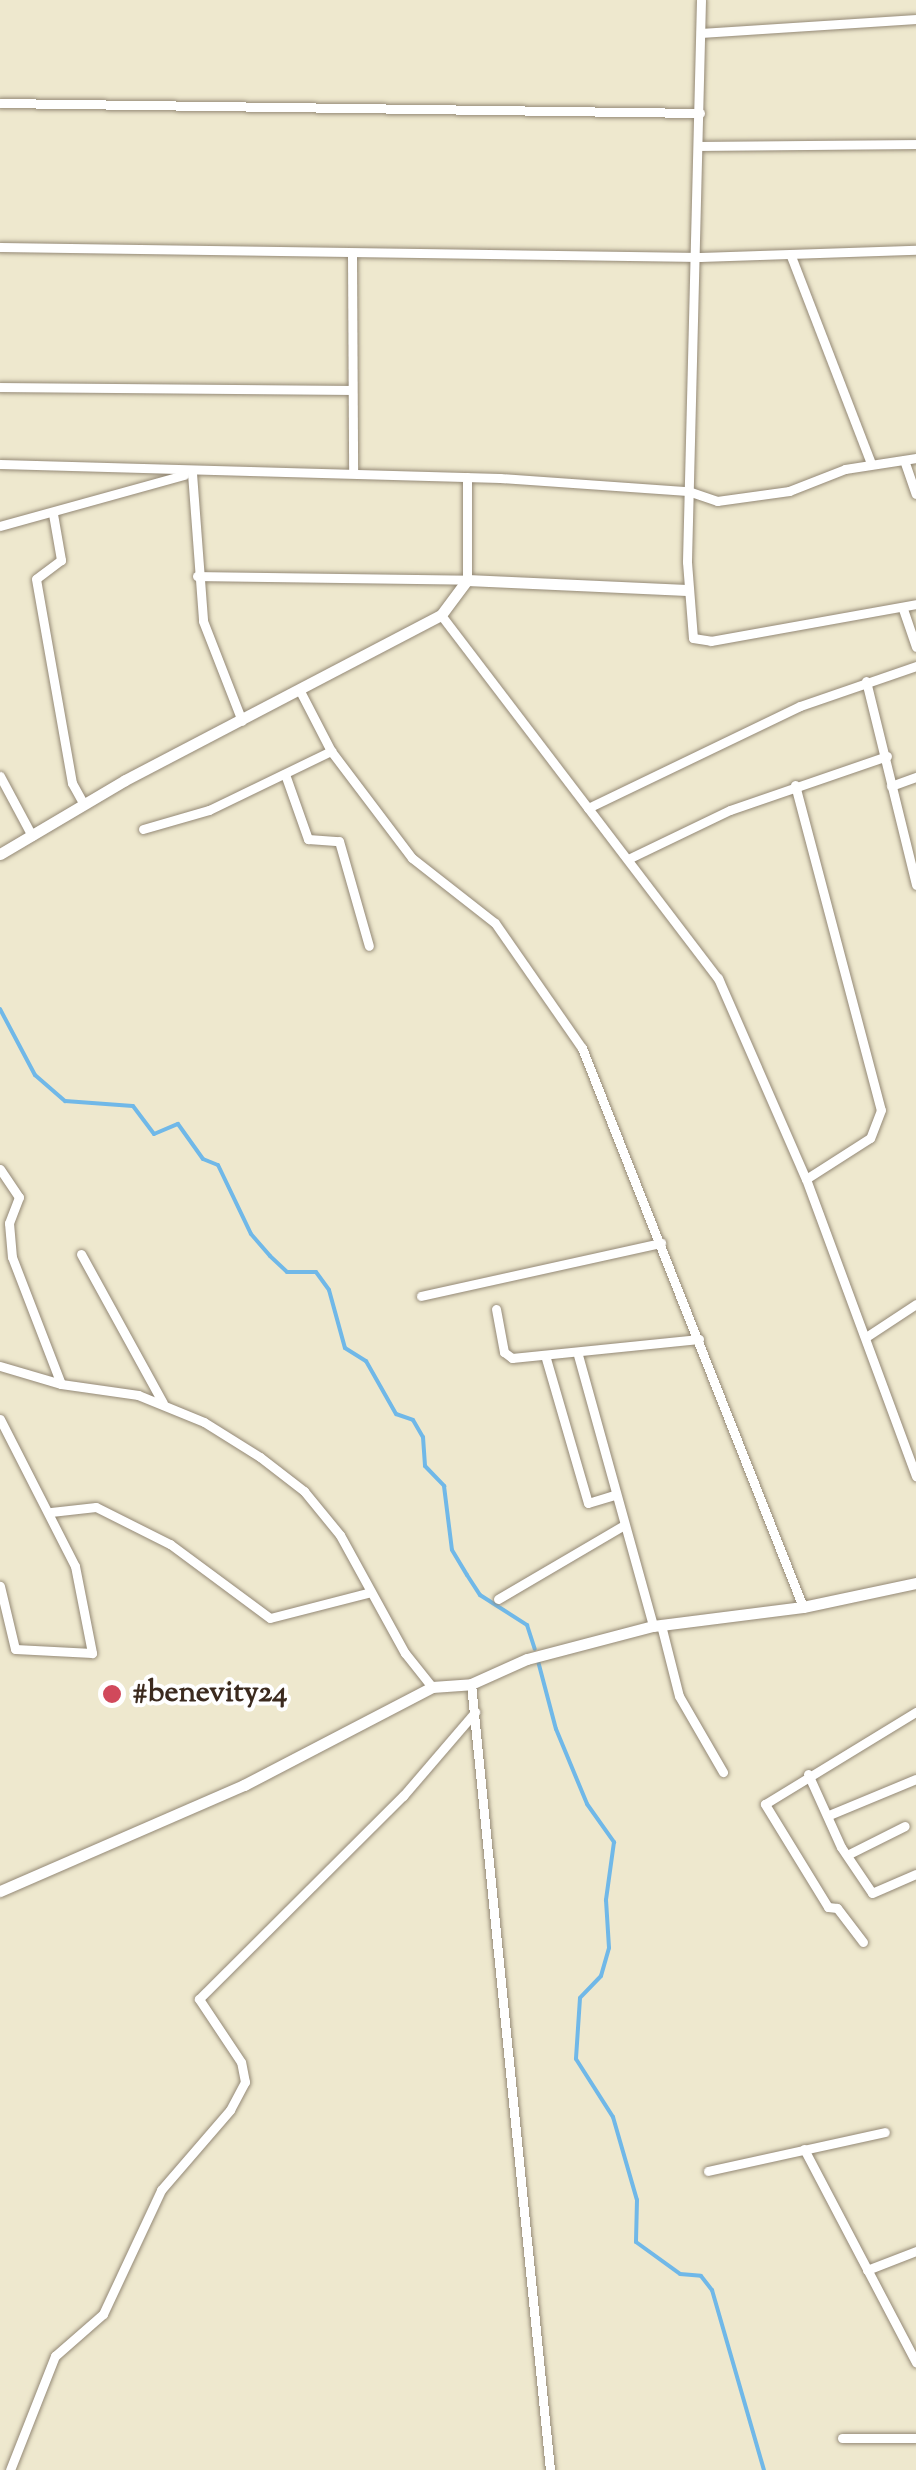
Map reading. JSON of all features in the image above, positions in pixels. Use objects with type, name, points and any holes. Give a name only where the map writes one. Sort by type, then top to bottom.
[{"type":"street","points":[[702,0],[700,257],[688,491],[687,590],[693,638],[699,642],[916,604]]},
{"type":"street","points":[[701,33],[916,19]]},
{"type":"street","points":[[0,104],[700,114]]},
{"type":"street","points":[[700,146],[916,144]]},
{"type":"street","points":[[0,247],[700,257],[916,250]]},
{"type":"street","points":[[352,253],[353,473]]},
{"type":"street","points":[[791,256],[871,463]]},
{"type":"street","points":[[0,387],[350,390]]},
{"type":"street","points":[[0,464],[192,473],[467,477],[688,491],[717,500],[789,491],[871,463],[916,458]]},
{"type":"street","points":[[904,460],[916,494]]},
{"type":"street","points":[[0,526],[192,473]]},
{"type":"street","points":[[192,473],[204,620],[242,721]]},
{"type":"street","points":[[0,854],[84,805],[441,615],[468,580],[467,477]]},
{"type":"street","points":[[52,514],[60,564],[36,579],[72,783],[84,805]]},
{"type":"street","points":[[198,576],[468,580],[687,590]]},
{"type":"street","points":[[903,609],[916,647]]},
{"type":"street","points":[[441,615],[718,978],[806,1179],[916,1476]]},
{"type":"street","points":[[588,808],[866,681],[916,666]]},
{"type":"street","points":[[866,681],[887,756],[883,765],[913,850],[916,886]]},
{"type":"street","points":[[300,691],[331,751],[412,858],[496,924],[582,1048],[803,1608]]},
{"type":"street","points":[[143,829],[286,778],[331,751]]},
{"type":"street","points":[[628,859],[795,785],[887,756]]},
{"type":"street","points":[[0,776],[32,836]]},
{"type":"street","points":[[892,786],[916,777]]},
{"type":"street","points":[[286,778],[308,838],[338,841],[369,946]]},
{"type":"street","points":[[795,785],[880,1110],[870,1138],[806,1179]]},
{"type":"street","points":[[0,1169],[18,1197],[9,1223],[12,1257],[61,1384]]},
{"type":"street","points":[[420,1296],[661,1243]]},
{"type":"street","points":[[81,1254],[164,1406]]},
{"type":"street","points":[[866,1338],[916,1304]]},
{"type":"street","points":[[496,1309],[508,1357],[578,1355],[699,1339]]},
{"type":"street","points":[[546,1355],[588,1503],[614,1495]]},
{"type":"street","points":[[578,1355],[614,1495],[679,1696],[723,1772]]},
{"type":"street","points":[[0,1366],[61,1384],[138,1395],[204,1422],[304,1491],[340,1535],[432,1687]]},
{"type":"street","points":[[0,1422],[51,1512],[75,1566],[92,1653],[14,1648],[0,1586]]},
{"type":"street","points":[[51,1512],[96,1507],[170,1544],[270,1618],[371,1592]]},
{"type":"street","points":[[498,1599],[624,1525]]},
{"type":"street","points":[[0,1892],[244,1785],[432,1687],[472,1684],[527,1660],[657,1625],[803,1608],[916,1583]]},
{"type":"street","points":[[472,1684],[550,2470]]},
{"type":"street","points":[[10,2470],[55,2356],[103,2314],[161,2190],[230,2110],[245,2082],[240,2062],[199,1999],[403,1796],[475,1712]]},
{"type":"street","points":[[863,1942],[838,1908],[828,1907],[765,1809],[767,1798],[916,1712]]},
{"type":"street","points":[[808,1774],[841,1847],[851,1853],[872,1893],[916,1874]]},
{"type":"street","points":[[828,1815],[916,1779]]},
{"type":"street","points":[[851,1853],[905,1826]]},
{"type":"street","points":[[708,2171],[885,2132]]},
{"type":"street","points":[[804,2148],[916,2362]]},
{"type":"street","points":[[866,2270],[916,2251]]},
{"type":"street","points":[[842,2438],[916,2438]]},
{"type":"waterway","points":[[0,1009],[35,1075],[65,1101],[133,1106],[154,1134],[178,1124],[203,1159],[218,1165],[251,1234],[270,1256],[287,1272],[316,1272],[329,1290],[345,1348],[366,1361],[396,1414],[413,1420],[423,1437],[425,1466],[444,1486],[452,1550],[480,1595],[527,1625],[535,1649]]},
{"type":"waterway","points":[[538,1661],[556,1729],[587,1804],[614,1842],[606,1900],[609,1948],[601,1976],[580,1998],[576,2059],[613,2117],[637,2200],[636,2242],[680,2274],[701,2276],[712,2290],[764,2470]]},
{"type":"place","name":"#benevity24","points":[[112,1694]]}]
